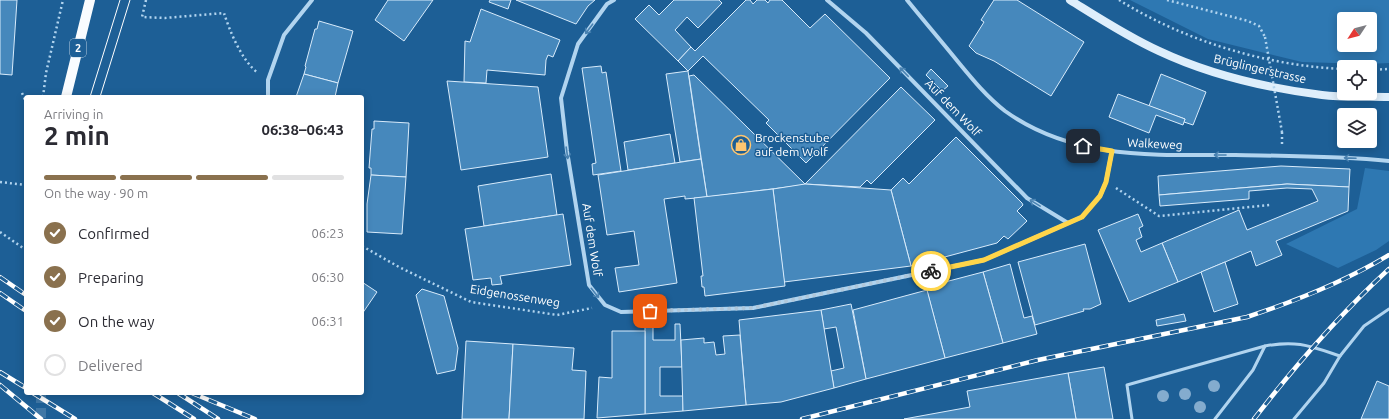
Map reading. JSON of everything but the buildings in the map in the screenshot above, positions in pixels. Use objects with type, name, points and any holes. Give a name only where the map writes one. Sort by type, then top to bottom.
[{"type":"main road","name":"2","points":[[66,95],[90,0]]},
{"type":"main road","name":"Brüglingerstrasse","points":[[1070,0],[1144,44],[1198,67],[1226,76],[1283,89],[1324,96],[1389,97]]},
{"type":"street","points":[[268,95],[268,80],[284,35],[312,0]]},
{"type":"street","name":"Auf dem Wolf","points":[[605,305],[589,285],[567,151],[562,98],[578,44],[607,4],[614,0]]},
{"type":"street","name":"Auf dem Wolf","points":[[827,0],[866,33],[1027,198],[1068,223]]},
{"type":"street","name":"Walkeweg","points":[[907,0],[985,94],[1004,110],[1025,124],[1046,135],[1068,143],[1112,151],[1160,155],[1282,156],[1389,161]]},
{"type":"street","points":[[605,305],[621,312],[753,308],[984,260],[1082,217],[1100,196],[1106,182],[1112,151]]},
{"type":"lane","points":[[1294,419],[1324,383],[1340,356],[1364,326],[1389,309]]},
{"type":"lane","points":[[1132,419],[1127,385],[1265,346],[1285,342],[1301,344],[1340,356]]},
{"type":"lane","points":[[1215,419],[1252,370],[1265,346]]},
{"type":"path","points":[[43,95],[46,74],[64,0]]},
{"type":"path","points":[[146,0],[142,17],[166,18],[224,13],[230,33],[252,68],[268,80]]},
{"type":"path","points":[[1119,0],[1178,30],[1225,48],[1282,62],[1337,68]]},
{"type":"path","points":[[1167,0],[1248,21],[1259,26],[1265,37],[1282,132],[1282,149]]},
{"type":"path","points":[[1377,70],[1389,69]]},
{"type":"path","points":[[22,93],[24,98]]},
{"type":"path","points":[[0,182],[24,185]]},
{"type":"path","points":[[1106,182],[1159,216],[1270,205]]},
{"type":"path","points":[[0,232],[24,249]]},
{"type":"path","name":"Eidgenossenweg","points":[[364,247],[399,267],[471,302],[557,315],[605,305]]},
{"type":"shaded area","points":[[1130,0],[1389,0],[1389,63],[1377,64],[1377,60],[1337,60],[1337,63],[1302,62],[1208,39]]},
{"type":"shaded area","points":[[1365,168],[1389,171],[1389,241],[1376,250],[1338,268],[1286,244],[1357,209]]},
{"type":"tunnel","points":[[41,395],[41,419]]},
{"type":"tram line","points":[[91,95],[120,0]]},
{"type":"tram line","points":[[101,95],[130,0]]},
{"type":"railway","points":[[802,419],[1038,360],[1247,317],[1320,290],[1355,274],[1389,255]]},
{"type":"railway","points":[[1254,419],[1318,341],[1389,269]]},
{"type":"railway","points":[[0,277],[24,294]]},
{"type":"railway","points":[[0,293],[24,310]]},
{"type":"railway","points":[[0,372],[24,387]]},
{"type":"railway","points":[[0,385],[41,419]]},
{"type":"railway","points":[[36,395],[75,419]]},
{"type":"railway","points":[[156,395],[194,419]]},
{"type":"railway","points":[[181,395],[218,419]]},
{"type":"railway","points":[[197,395],[255,419]]},
{"type":"way so far","points":[[650,311],[753,308],[931,271]]},
{"type":"place","name":"Brockenstube auf dem Wolf","points":[[741,145]]},
{"type":"route","points":[[931,271],[984,260],[1082,217],[1100,196],[1106,182],[1112,151],[1083,146]]}]
